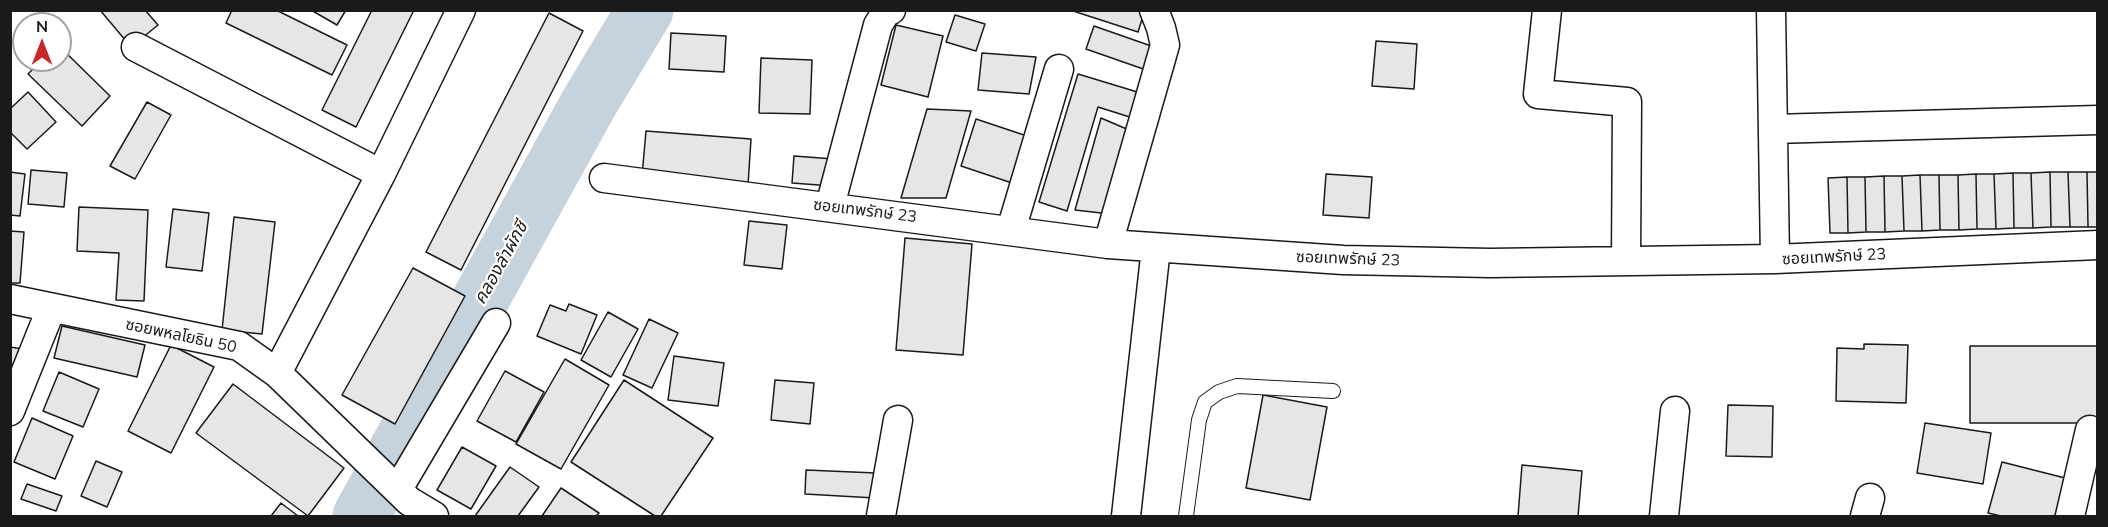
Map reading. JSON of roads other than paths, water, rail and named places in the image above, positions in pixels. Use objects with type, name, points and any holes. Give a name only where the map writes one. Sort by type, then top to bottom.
[{"type":"street","points":[[277,374],[381,174],[460,10]]},
{"type":"street","points":[[830,206],[878,25],[886,12],[891,10]]},
{"type":"street","points":[[1108,244],[1165,45],[1154,10]]},
{"type":"street","points":[[1547,10],[1538,94],[1627,102],[1626,261]]},
{"type":"street","points":[[1771,10],[1775,259]]},
{"type":"street","points":[[136,47],[381,174]]},
{"type":"street","points":[[1011,230],[1059,69]]},
{"type":"street","points":[[1773,129],[2097,120]]},
{"type":"street","name":"ซอยเทพรักษ์ 23","points":[[604,178],[1108,244],[1343,260],[1490,263],[1775,259],[2097,245]]},
{"type":"street","points":[[1126,516],[1156,248]]},
{"type":"street","name":"ซอยพหลโยธิน 50","points":[[10,299],[239,346],[277,374],[348,443],[400,498],[434,516]]},
{"type":"street","points":[[10,411],[51,309]]},
{"type":"street","points":[[400,498],[496,323]]},
{"type":"street","points":[[1664,516],[1675,411]]},
{"type":"street","points":[[880,516],[898,420]]},
{"type":"street","points":[[2070,516],[2090,430]]},
{"type":"lane","points":[[1186,516],[1199,420],[1205,402],[1219,392],[1238,386],[1333,391]]},
{"type":"waterway","name":"คลองลำผักชี","points":[[361,516],[589,103],[645,10]]}]
